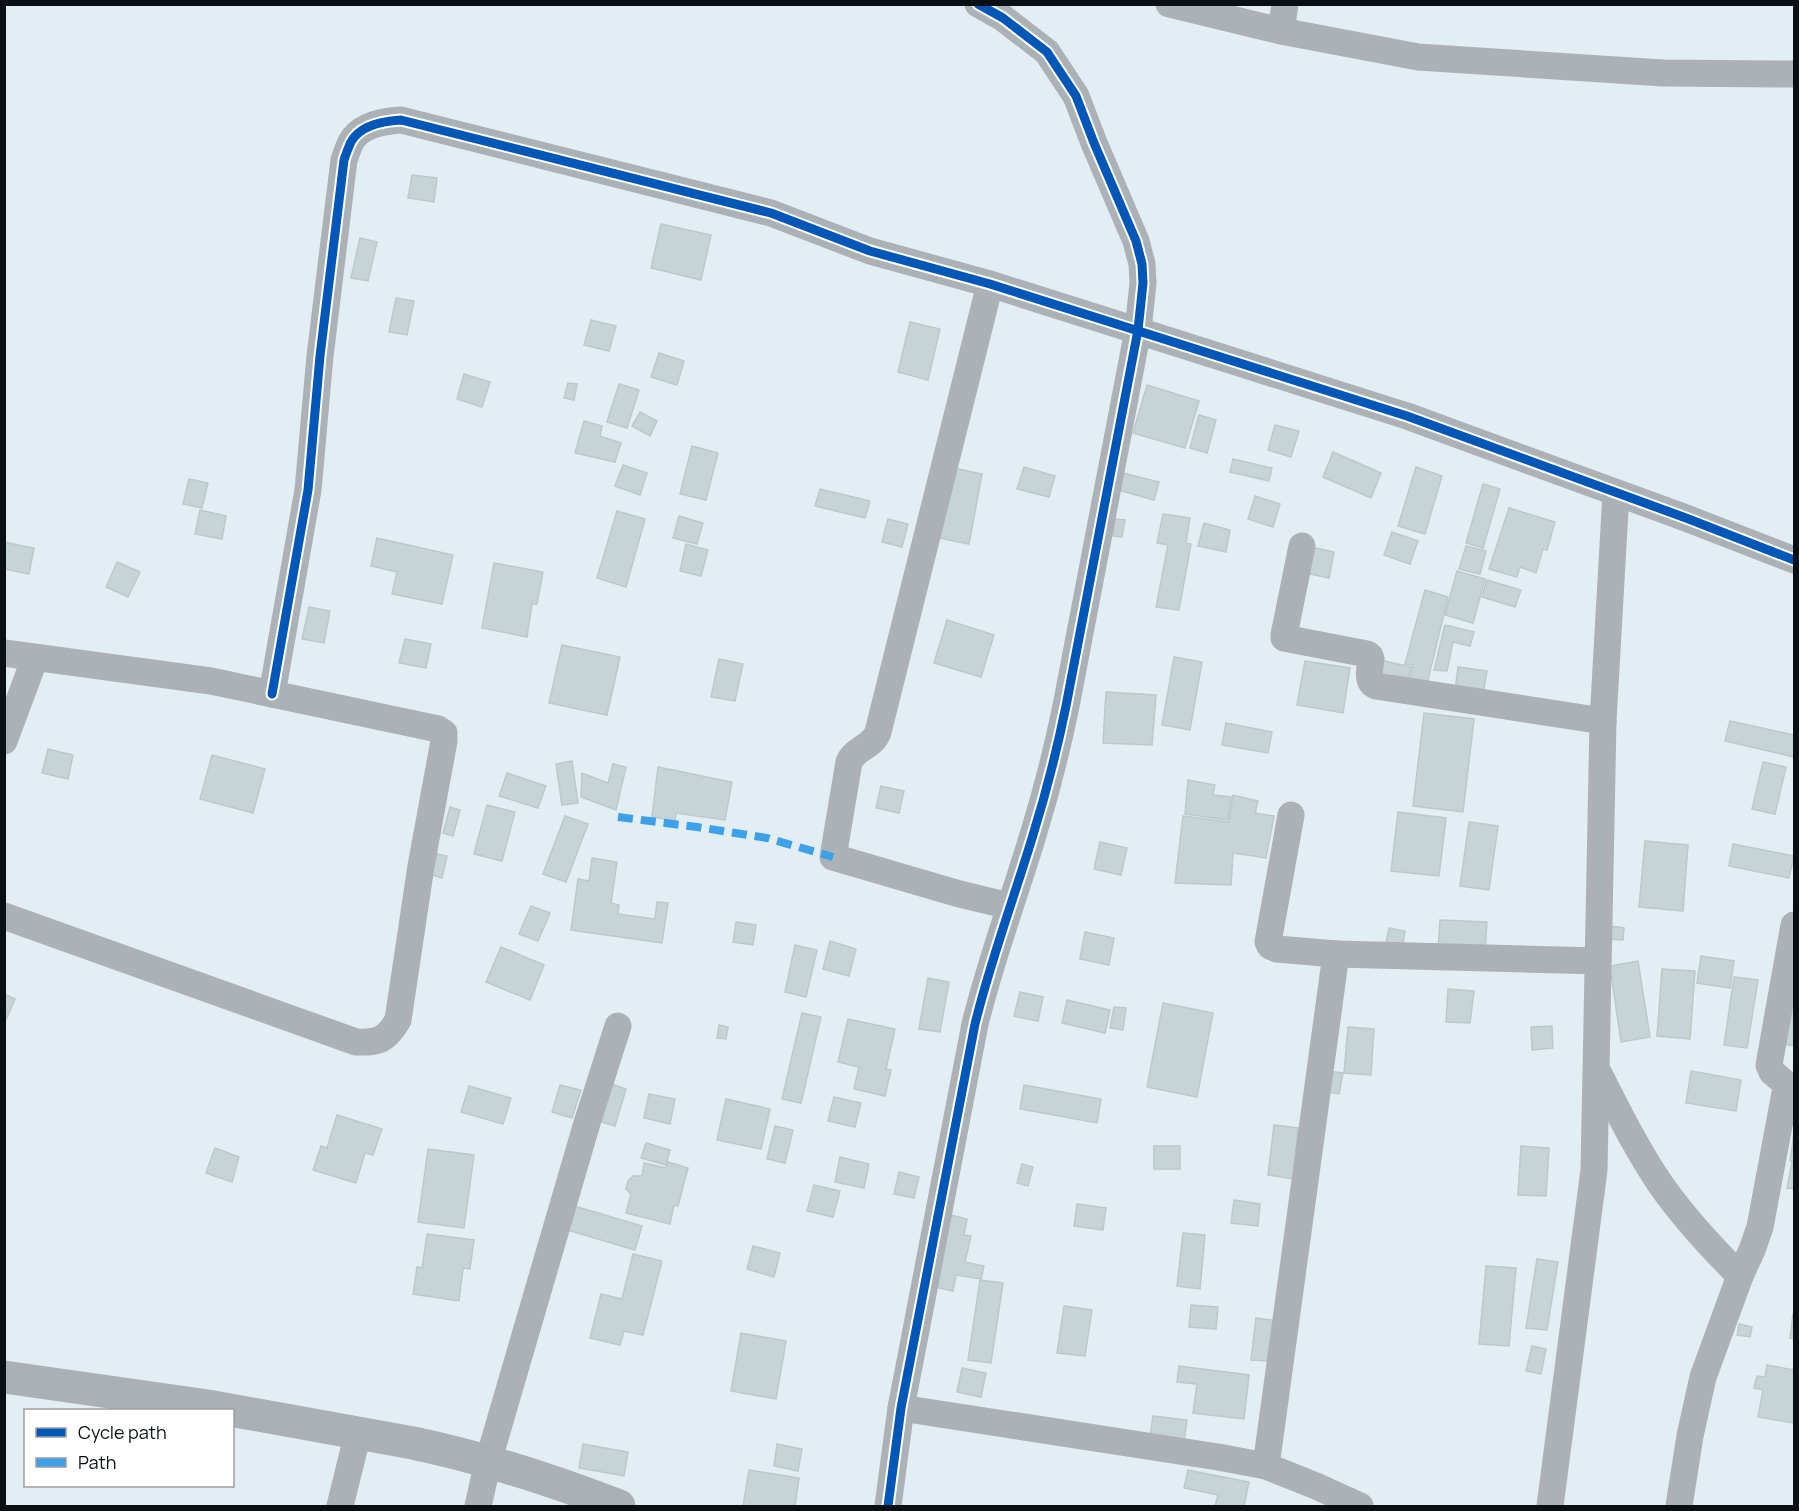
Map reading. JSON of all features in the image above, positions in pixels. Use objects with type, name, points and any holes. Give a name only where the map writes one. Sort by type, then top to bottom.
[{"type":"street","points":[[888,1506],[901,1408],[975,1023],[986,980],[1033,835],[1064,718],[1138,330],[1143,283],[1142,264],[1136,241],[1076,96],[1047,52],[1003,18],[978,4]]},
{"type":"street","points":[[1169,4],[1281,31],[1418,57],[1664,74],[1794,74]]},
{"type":"street","points":[[1281,31],[1285,4]]},
{"type":"street","points":[[272,694],[308,490],[320,356],[344,160],[352,140],[366,128],[385,121],[401,120],[771,213],[870,251],[990,284],[1407,416],[1794,560]]},
{"type":"street","points":[[990,284],[878,732],[873,742],[853,754],[849,762],[833,857],[956,893],[1010,906]]},
{"type":"street","points":[[1550,1506],[1593,1180],[1603,721],[1616,493]]},
{"type":"street","points":[[1302,546],[1284,638],[1367,654],[1371,659],[1369,680],[1376,686],[1603,721]]},
{"type":"street","points":[[4,653],[211,681],[438,729],[444,733],[444,741],[398,1020],[390,1033],[374,1043],[356,1042],[4,916]]},
{"type":"street","points":[[4,741],[35,658]]},
{"type":"street","points":[[1291,815],[1268,942],[1270,946],[1277,949],[1336,954],[1597,962]]},
{"type":"street","points":[[1679,1506],[1690,1436],[1703,1377],[1760,1227],[1786,1088],[1786,1084],[1769,1065],[1794,925]]},
{"type":"street","points":[[1266,1466],[1336,954]]},
{"type":"street","points":[[478,1506],[488,1462],[587,1123],[618,1026]]},
{"type":"street","points":[[1596,1067],[1636,1144],[1662,1186],[1702,1236],[1740,1276]]},
{"type":"street","points":[[4,1377],[226,1409]]},
{"type":"street","points":[[901,1408],[1266,1466],[1360,1506]]},
{"type":"street","points":[[234,1410],[445,1449],[560,1483],[619,1506]]},
{"type":"street","points":[[340,1506],[358,1432]]},
{"type":"building","points":[[412,175],[437,178],[434,202],[408,198]]},
{"type":"building","points":[[661,224],[711,235],[701,280],[651,268]]},
{"type":"building","points":[[360,238],[377,242],[368,281],[351,278]]},
{"type":"building","points":[[396,298],[414,301],[407,335],[389,332]]},
{"type":"building","points":[[591,320],[616,326],[609,351],[584,345]]},
{"type":"building","points":[[910,322],[940,329],[928,380],[898,372]]},
{"type":"building","points":[[659,353],[684,361],[677,385],[651,377]]},
{"type":"building","points":[[464,374],[490,382],[482,407],[457,399]]},
{"type":"building","points":[[568,383],[577,384],[574,400],[564,398]]},
{"type":"building","points":[[619,384],[639,390],[627,428],[607,422]]},
{"type":"building","points":[[1147,385],[1199,401],[1185,448],[1133,433]]},
{"type":"building","points":[[640,412],[657,421],[650,436],[632,426]]},
{"type":"building","points":[[1199,415],[1216,420],[1207,453],[1190,448]]},
{"type":"building","points":[[584,421],[602,426],[600,436],[621,443],[615,462],[575,453]]},
{"type":"building","points":[[1275,425],[1299,431],[1291,457],[1268,450]]},
{"type":"building","points":[[692,446],[718,453],[706,500],[680,494]]},
{"type":"building","points":[[1333,452],[1381,473],[1371,498],[1323,477]]},
{"type":"building","points":[[1233,459],[1272,468],[1269,481],[1230,472]]},
{"type":"building","points":[[623,465],[647,473],[640,495],[615,486]]},
{"type":"building","points":[[1024,467],[1055,476],[1049,497],[1017,489]]},
{"type":"building","points":[[1416,467],[1442,476],[1425,534],[1398,526]]},
{"type":"building","points":[[954,468],[982,474],[969,544],[939,538]]},
{"type":"building","points":[[1123,473],[1159,482],[1154,500],[1118,490]]},
{"type":"building","points":[[189,479],[208,483],[202,508],[183,504]]},
{"type":"building","points":[[1483,484],[1500,489],[1483,548],[1466,543]]},
{"type":"building","points":[[820,489],[870,501],[865,518],[815,506]]},
{"type":"building","points":[[1255,496],[1280,504],[1273,527],[1248,519]]},
{"type":"building","points":[[1509,508],[1555,522],[1547,550],[1543,549],[1536,573],[1520,567],[1517,577],[1489,569]]},
{"type":"building","points":[[200,510],[226,516],[222,539],[195,534]]},
{"type":"building","points":[[617,511],[645,519],[626,587],[597,578]]},
{"type":"building","points":[[1163,514],[1190,518],[1186,543],[1191,544],[1179,610],[1156,607],[1168,545],[1157,543]]},
{"type":"building","points":[[679,516],[703,523],[697,544],[673,538]]},
{"type":"building","points":[[888,519],[908,524],[902,547],[882,542]]},
{"type":"building","points":[[1115,519],[1125,520],[1122,537],[1113,536]]},
{"type":"building","points":[[1204,523],[1230,530],[1226,552],[1198,546]]},
{"type":"building","points":[[1392,532],[1418,541],[1410,564],[1384,555]]},
{"type":"building","points":[[377,538],[453,555],[442,604],[392,594],[397,572],[371,566]]},
{"type":"building","points":[[4,542],[34,548],[29,574],[4,569]]},
{"type":"building","points":[[686,544],[708,550],[701,576],[680,571]]},
{"type":"building","points":[[1466,546],[1486,551],[1480,574],[1459,569]]},
{"type":"building","points":[[1311,547],[1334,552],[1329,578],[1305,573]]},
{"type":"building","points":[[117,562],[140,572],[128,597],[106,587]]},
{"type":"building","points":[[494,563],[543,572],[537,604],[532,604],[527,637],[482,628]]},
{"type":"building","points":[[1457,571],[1485,579],[1473,623],[1445,615]]},
{"type":"building","points":[[1487,580],[1521,590],[1515,607],[1482,597]]},
{"type":"building","points":[[1425,590],[1448,597],[1426,688],[1409,683],[1413,665],[1405,664]]},
{"type":"building","points":[[309,607],[330,611],[324,643],[302,639]]},
{"type":"building","points":[[947,620],[994,635],[981,677],[934,663]]},
{"type":"building","points":[[1445,625],[1474,632],[1470,646],[1453,642],[1447,671],[1434,670]]},
{"type":"building","points":[[405,639],[431,644],[426,668],[399,663]]},
{"type":"building","points":[[562,645],[620,657],[607,715],[549,703]]},
{"type":"building","points":[[1174,657],[1202,662],[1190,730],[1162,725]]},
{"type":"building","points":[[719,659],[743,664],[735,701],[711,697]]},
{"type":"building","points":[[1380,660],[1411,667],[1407,685],[1376,678]]},
{"type":"building","points":[[1305,661],[1350,668],[1343,713],[1297,705]]},
{"type":"building","points":[[1458,667],[1487,671],[1483,694],[1455,690]]},
{"type":"building","points":[[1106,692],[1156,695],[1152,745],[1103,743]]},
{"type":"building","points":[[1424,713],[1474,719],[1463,812],[1413,806]]},
{"type":"building","points":[[1730,721],[1794,735],[1794,757],[1725,741]]},
{"type":"building","points":[[1226,723],[1272,732],[1268,753],[1222,745]]},
{"type":"building","points":[[48,749],[73,755],[68,779],[42,773]]},
{"type":"building","points":[[212,755],[265,769],[253,813],[200,799]]},
{"type":"building","points":[[572,761],[578,803],[562,805],[556,764]]},
{"type":"building","points":[[1763,762],[1786,767],[1775,814],[1752,809]]},
{"type":"building","points":[[613,764],[626,767],[616,810],[581,797],[582,773],[608,783]]},
{"type":"building","points":[[658,767],[732,782],[725,820],[676,813],[675,821],[652,817]]},
{"type":"building","points":[[507,773],[546,786],[538,808],[499,796]]},
{"type":"building","points":[[1188,780],[1215,785],[1213,795],[1231,797],[1228,820],[1185,814]]},
{"type":"building","points":[[881,786],[904,791],[899,813],[876,808]]},
{"type":"building","points":[[1233,795],[1258,801],[1255,813],[1274,816],[1266,858],[1233,853],[1231,885],[1175,883],[1183,816],[1229,822]]},
{"type":"building","points":[[487,805],[515,812],[502,861],[474,854]]},
{"type":"building","points":[[450,807],[460,810],[453,836],[443,833]]},
{"type":"building","points":[[1398,812],[1446,818],[1439,876],[1391,871]]},
{"type":"building","points":[[565,816],[588,824],[566,882],[543,874]]},
{"type":"building","points":[[1469,822],[1498,826],[1489,890],[1460,886]]},
{"type":"building","points":[[1645,841],[1688,845],[1683,911],[1639,907]]},
{"type":"building","points":[[1100,842],[1127,848],[1121,875],[1094,869]]},
{"type":"building","points":[[1733,844],[1794,856],[1789,878],[1729,866]]},
{"type":"building","points":[[437,854],[447,856],[442,878],[432,875]]},
{"type":"building","points":[[592,858],[617,862],[611,903],[619,905],[618,914],[655,919],[657,902],[668,903],[662,943],[571,930],[578,879],[589,881]]},
{"type":"building","points":[[531,906],[550,913],[538,941],[519,934]]},
{"type":"building","points":[[1440,920],[1487,922],[1485,952],[1438,950]]},
{"type":"building","points":[[736,922],[756,925],[753,945],[733,942]]},
{"type":"building","points":[[1610,926],[1624,928],[1623,940],[1609,939]]},
{"type":"building","points":[[1389,928],[1405,931],[1402,950],[1385,947]]},
{"type":"building","points":[[1085,932],[1114,938],[1109,965],[1080,959]]},
{"type":"building","points":[[830,941],[856,949],[849,976],[823,969]]},
{"type":"building","points":[[795,945],[817,950],[806,997],[785,992]]},
{"type":"building","points":[[501,947],[544,965],[530,1000],[486,982]]},
{"type":"building","points":[[1701,956],[1734,961],[1730,988],[1697,983]]},
{"type":"building","points":[[1638,961],[1650,1037],[1621,1042],[1610,966]]},
{"type":"building","points":[[1662,969],[1695,971],[1690,1039],[1657,1036]]},
{"type":"building","points":[[1734,977],[1758,980],[1747,1048],[1724,1045]]},
{"type":"building","points":[[928,978],[949,982],[940,1032],[919,1029]]},
{"type":"building","points":[[1448,989],[1474,991],[1470,1023],[1446,1022]]},
{"type":"building","points":[[1020,992],[1043,997],[1038,1021],[1014,1016]]},
{"type":"building","points":[[4,994],[15,999],[5,1022],[4,1022]]},
{"type":"building","points":[[1794,997],[1794,1046],[1781,1044]]},
{"type":"building","points":[[1067,1000],[1110,1010],[1105,1033],[1062,1023]]},
{"type":"building","points":[[1163,1003],[1213,1013],[1197,1097],[1147,1087]]},
{"type":"building","points":[[1114,1007],[1126,1008],[1123,1030],[1110,1028]]},
{"type":"building","points":[[802,1013],[821,1017],[801,1103],[782,1099]]},
{"type":"building","points":[[848,1019],[895,1029],[886,1069],[891,1070],[885,1096],[854,1089],[859,1067],[838,1062]]},
{"type":"building","points":[[719,1025],[728,1027],[726,1039],[717,1038]]},
{"type":"building","points":[[1552,1026],[1553,1048],[1532,1050],[1531,1027]]},
{"type":"building","points":[[1348,1027],[1374,1029],[1371,1075],[1344,1073]]},
{"type":"building","points":[[1326,1071],[1343,1073],[1339,1094],[1322,1091]]},
{"type":"building","points":[[1691,1071],[1741,1080],[1736,1111],[1686,1103]]},
{"type":"building","points":[[606,1082],[626,1089],[615,1126],[595,1120]]},
{"type":"building","points":[[560,1085],[581,1090],[572,1118],[552,1112]]},
{"type":"building","points":[[1024,1085],[1101,1099],[1097,1123],[1020,1109]]},
{"type":"building","points":[[469,1086],[511,1098],[503,1124],[461,1112]]},
{"type":"building","points":[[649,1094],[675,1099],[670,1124],[644,1118]]},
{"type":"building","points":[[834,1097],[861,1103],[855,1127],[828,1121]]},
{"type":"building","points":[[726,1099],[770,1109],[761,1149],[717,1140]]},
{"type":"building","points":[[337,1115],[382,1129],[373,1155],[365,1153],[356,1183],[313,1170],[321,1146],[327,1148]]},
{"type":"building","points":[[1274,1125],[1298,1128],[1293,1179],[1268,1175]]},
{"type":"building","points":[[775,1126],[793,1130],[785,1163],[767,1159]]},
{"type":"building","points":[[1794,1133],[1794,1162],[1790,1161]]},
{"type":"building","points":[[646,1143],[670,1150],[666,1165],[641,1158]]},
{"type":"building","points":[[1154,1146],[1180,1146],[1180,1169],[1154,1169]]},
{"type":"building","points":[[1521,1146],[1549,1148],[1546,1196],[1518,1195]]},
{"type":"building","points":[[215,1148],[239,1157],[232,1182],[206,1173]]},
{"type":"building","points":[[428,1149],[474,1155],[464,1228],[418,1222]]},
{"type":"building","points":[[840,1157],[869,1164],[864,1188],[835,1182]]},
{"type":"building","points":[[668,1162],[688,1168],[678,1206],[674,1205],[670,1224],[626,1213],[631,1194],[626,1189],[628,1181],[633,1176],[642,1176],[644,1163],[666,1168]]},
{"type":"building","points":[[1792,1162],[1794,1163],[1794,1189],[1787,1188]]},
{"type":"building","points":[[1022,1164],[1033,1167],[1028,1186],[1017,1183]]},
{"type":"building","points":[[899,1172],[919,1177],[914,1198],[894,1194]]},
{"type":"building","points":[[814,1185],[840,1191],[833,1217],[807,1211]]},
{"type":"building","points":[[1234,1200],[1260,1204],[1258,1226],[1231,1223]]},
{"type":"building","points":[[1077,1204],[1106,1208],[1103,1230],[1074,1226]]},
{"type":"building","points":[[571,1205],[642,1226],[635,1250],[564,1229]]},
{"type":"building","points":[[951,1215],[967,1219],[964,1235],[971,1236],[965,1262],[984,1266],[981,1279],[956,1275],[953,1291],[935,1287]]},
{"type":"building","points":[[1183,1233],[1205,1235],[1200,1289],[1177,1286]]},
{"type":"building","points":[[427,1234],[474,1240],[470,1269],[463,1268],[459,1301],[413,1294],[417,1267],[422,1268]]},
{"type":"building","points":[[753,1246],[780,1253],[774,1277],[747,1269]]},
{"type":"building","points":[[633,1254],[662,1261],[643,1335],[624,1331],[620,1345],[590,1338],[601,1294],[622,1299]]},
{"type":"building","points":[[1537,1259],[1558,1262],[1547,1330],[1526,1328]]},
{"type":"building","points":[[1486,1266],[1516,1268],[1509,1346],[1479,1344]]},
{"type":"building","points":[[980,1280],[1003,1283],[991,1363],[968,1360]]},
{"type":"building","points":[[1191,1305],[1218,1307],[1216,1329],[1189,1327]]},
{"type":"building","points":[[1064,1306],[1092,1310],[1085,1356],[1057,1353]]},
{"type":"building","points":[[1794,1314],[1794,1339],[1790,1338]]},
{"type":"building","points":[[1256,1318],[1273,1320],[1269,1361],[1251,1360]]},
{"type":"building","points":[[1739,1324],[1752,1327],[1750,1337],[1737,1335]]},
{"type":"building","points":[[741,1333],[786,1341],[776,1399],[731,1391]]},
{"type":"building","points":[[1532,1346],[1546,1349],[1541,1374],[1526,1371]]},
{"type":"building","points":[[1767,1365],[1794,1370],[1794,1423],[1758,1417],[1763,1390],[1754,1388],[1757,1376],[1765,1377]]},
{"type":"building","points":[[1179,1366],[1249,1375],[1244,1419],[1193,1413],[1197,1384],[1177,1382]]},
{"type":"building","points":[[962,1368],[986,1373],[981,1397],[957,1392]]},
{"type":"building","points":[[1153,1416],[1187,1420],[1184,1442],[1150,1438]]},
{"type":"building","points":[[583,1444],[628,1452],[624,1476],[579,1468]]},
{"type":"building","points":[[777,1444],[802,1449],[798,1471],[774,1466]]},
{"type":"building","points":[[749,1470],[799,1478],[795,1506],[743,1506]]},
{"type":"building","points":[[1188,1470],[1249,1482],[1244,1506],[1215,1506],[1218,1495],[1184,1488]]},
{"type":"marked path","points":[[618,817],[767,838],[833,857]]},
{"type":"cycle path","points":[[888,1506],[901,1408],[975,1024],[995,952],[1038,819],[1059,739],[1138,330],[1143,283],[1142,264],[1136,241],[1076,96],[1047,52],[1003,18],[978,4]]},
{"type":"cycle path","points":[[272,694],[308,490],[320,356],[344,160],[351,142],[360,132],[373,125],[401,120],[771,213],[870,251],[990,284],[1407,416],[1794,560]]}]
